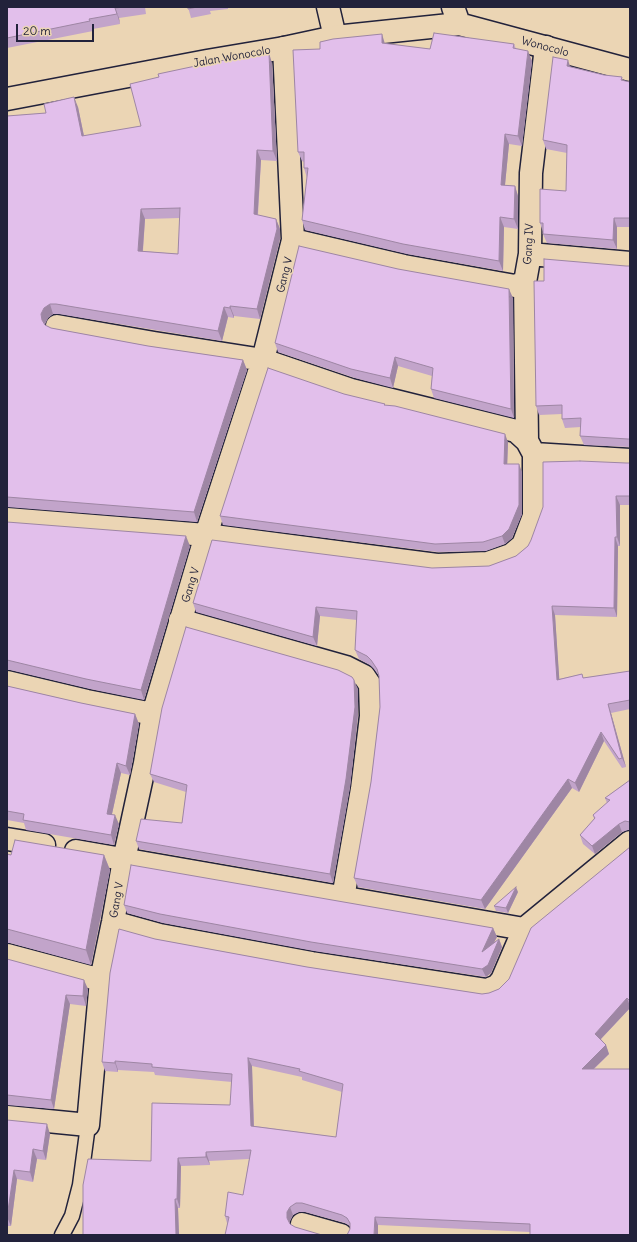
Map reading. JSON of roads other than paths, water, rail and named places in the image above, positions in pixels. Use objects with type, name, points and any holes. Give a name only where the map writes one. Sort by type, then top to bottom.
[{"type":"street","points":[[328,7],[335,37]]},
{"type":"street","name":"Jalan Wonocolo","points":[[7,99],[456,15]]},
{"type":"street","name":"Wonocolo","points":[[456,15],[546,47],[630,70]]},
{"type":"street","name":"Gang IV","points":[[7,519],[206,536],[437,565],[488,563],[511,555],[523,544],[534,516],[530,448],[525,282],[530,254],[531,173],[546,47]]},
{"type":"street","name":"Gang V","points":[[88,1125],[101,980],[124,860],[145,763],[153,714],[206,536],[263,360],[293,240],[284,48]]},
{"type":"street","points":[[293,240],[404,266],[516,286],[525,282]]},
{"type":"street","points":[[530,254],[630,263]]},
{"type":"street","points":[[57,326],[263,360],[351,390],[516,431],[530,448],[630,460]]},
{"type":"street","points":[[180,620],[346,667],[364,676],[370,685],[371,716],[362,789],[343,898]]},
{"type":"street","points":[[7,682],[87,701],[153,714]]},
{"type":"street","points":[[7,839],[524,929]]},
{"type":"street","points":[[113,922],[160,935],[312,963],[488,990],[496,986],[502,980],[524,929],[630,842]]},
{"type":"street","points":[[7,955],[101,980]]},
{"type":"street","points":[[7,1117],[88,1125]]},
{"type":"street","points":[[302,1224],[341,1235]]},
{"type":"lane","points":[[62,1235],[72,1216],[80,1185],[88,1125]]}]
